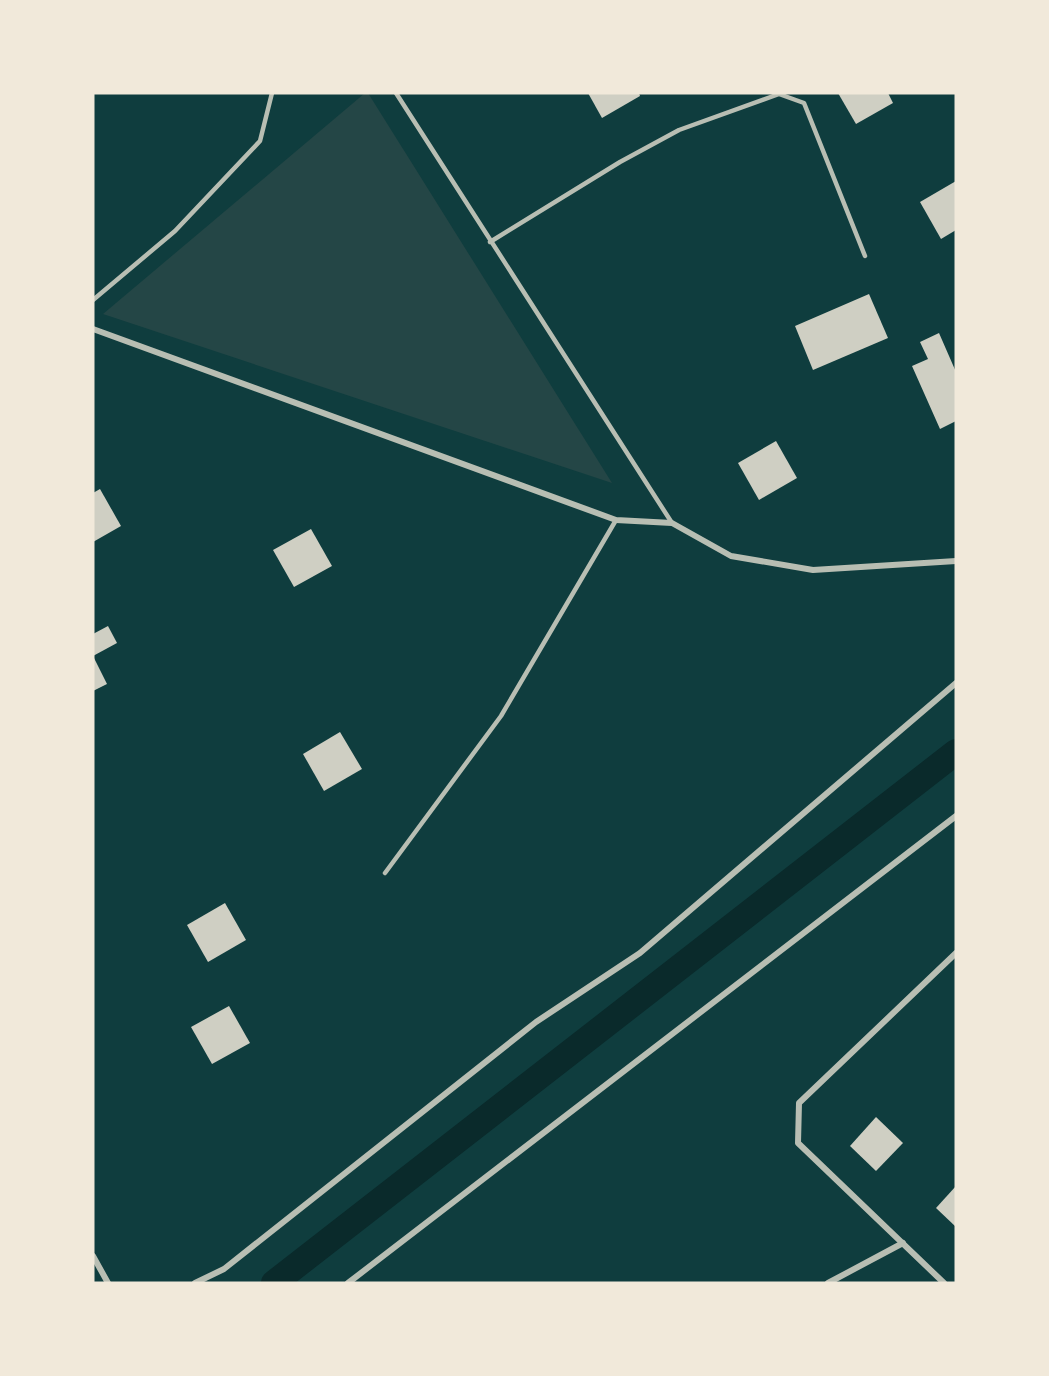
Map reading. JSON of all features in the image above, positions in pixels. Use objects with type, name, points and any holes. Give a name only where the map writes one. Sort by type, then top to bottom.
[{"type":"street","points":[[93,329],[615,520],[672,523],[731,556],[813,570],[956,561]]},
{"type":"street","points":[[195,1283],[224,1269],[536,1022],[640,953],[956,683]]},
{"type":"street","points":[[348,1283],[956,816]]},
{"type":"street","points":[[944,1283],[798,1143],[799,1103],[956,952]]},
{"type":"street","points":[[828,1283],[903,1243]]},
{"type":"street","points":[[93,1256],[108,1283]]},
{"type":"lane","points":[[93,300],[175,231],[260,141],[272,93]]},
{"type":"lane","points":[[396,93],[672,523]]},
{"type":"lane","points":[[490,242],[620,162],[679,130],[779,94],[804,103],[865,256]]},
{"type":"lane","points":[[385,873],[501,716],[615,520]]},
{"type":"shaded area","points":[[365,93],[368,93],[612,483],[103,314]]},
{"type":"building","points":[[588,93],[639,93],[640,96],[602,118]]},
{"type":"building","points":[[838,93],[888,93],[893,103],[856,124]]},
{"type":"building","points":[[956,181],[956,230],[941,239],[920,202]]},
{"type":"building","points":[[869,294],[888,338],[813,370],[795,326]]},
{"type":"building","points":[[939,333],[956,372],[956,421],[940,429],[912,366],[928,359],[920,342]]},
{"type":"building","points":[[776,441],[797,478],[759,500],[738,463]]},
{"type":"building","points":[[100,489],[121,526],[93,542],[93,493]]},
{"type":"building","points":[[311,529],[332,566],[294,587],[273,550]]},
{"type":"building","points":[[108,626],[117,643],[93,656],[93,634]]},
{"type":"building","points":[[93,656],[107,684],[93,691]]},
{"type":"building","points":[[340,732],[362,769],[324,791],[303,754]]},
{"type":"building","points":[[225,903],[246,940],[208,962],[187,925]]},
{"type":"building","points":[[229,1006],[250,1043],[212,1064],[191,1027]]},
{"type":"building","points":[[876,1117],[903,1143],[876,1171],[850,1146]]},
{"type":"building","points":[[956,1186],[956,1227],[936,1208]]},
{"type":"waterway","points":[[274,1283],[956,752]]}]
